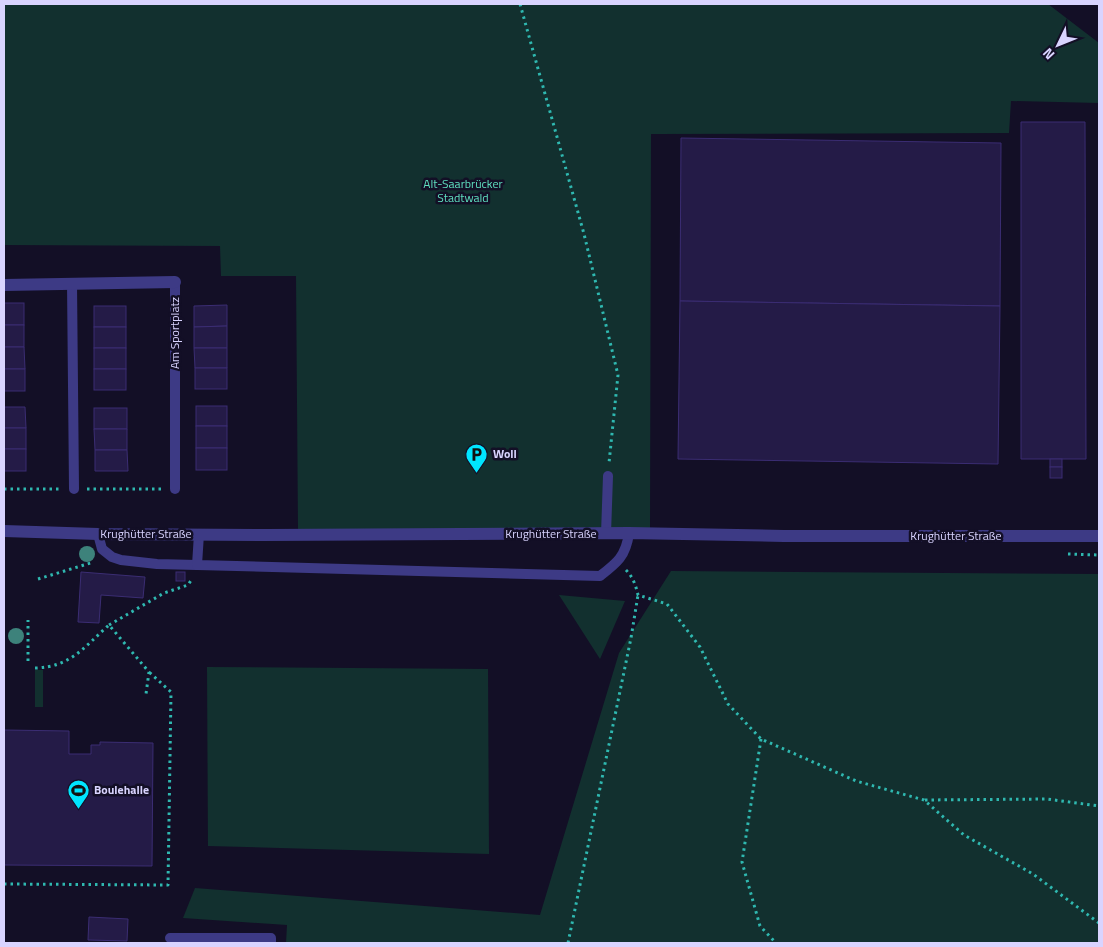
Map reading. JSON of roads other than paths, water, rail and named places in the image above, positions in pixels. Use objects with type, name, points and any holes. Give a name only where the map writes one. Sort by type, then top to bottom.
[{"type":"street","name":"Am Sportplatz","points":[[4,284],[175,282]]},
{"type":"street","name":"Krughütter Straße","points":[[4,532],[98,534],[629,533],[784,536],[1099,536]]},
{"type":"lane","name":"Am Sportplatz","points":[[175,282],[175,489]]},
{"type":"lane","points":[[72,283],[74,489]]},
{"type":"lane","points":[[606,534],[608,476]]},
{"type":"lane","points":[[98,534],[102,549],[112,557],[121,560],[156,564],[600,576],[618,562],[627,547],[629,533]]},
{"type":"lane","points":[[197,565],[199,534]]},
{"type":"lane","points":[[170,938],[272,938],[271,943]]},
{"type":"place","name":"Woll","points":[[477,473]]},
{"type":"place","name":"Boulehalle","points":[[78,809]]},
{"type":"park label","name":"Alt-Saarbrücker Stadtwald","points":[[463,191]]}]
